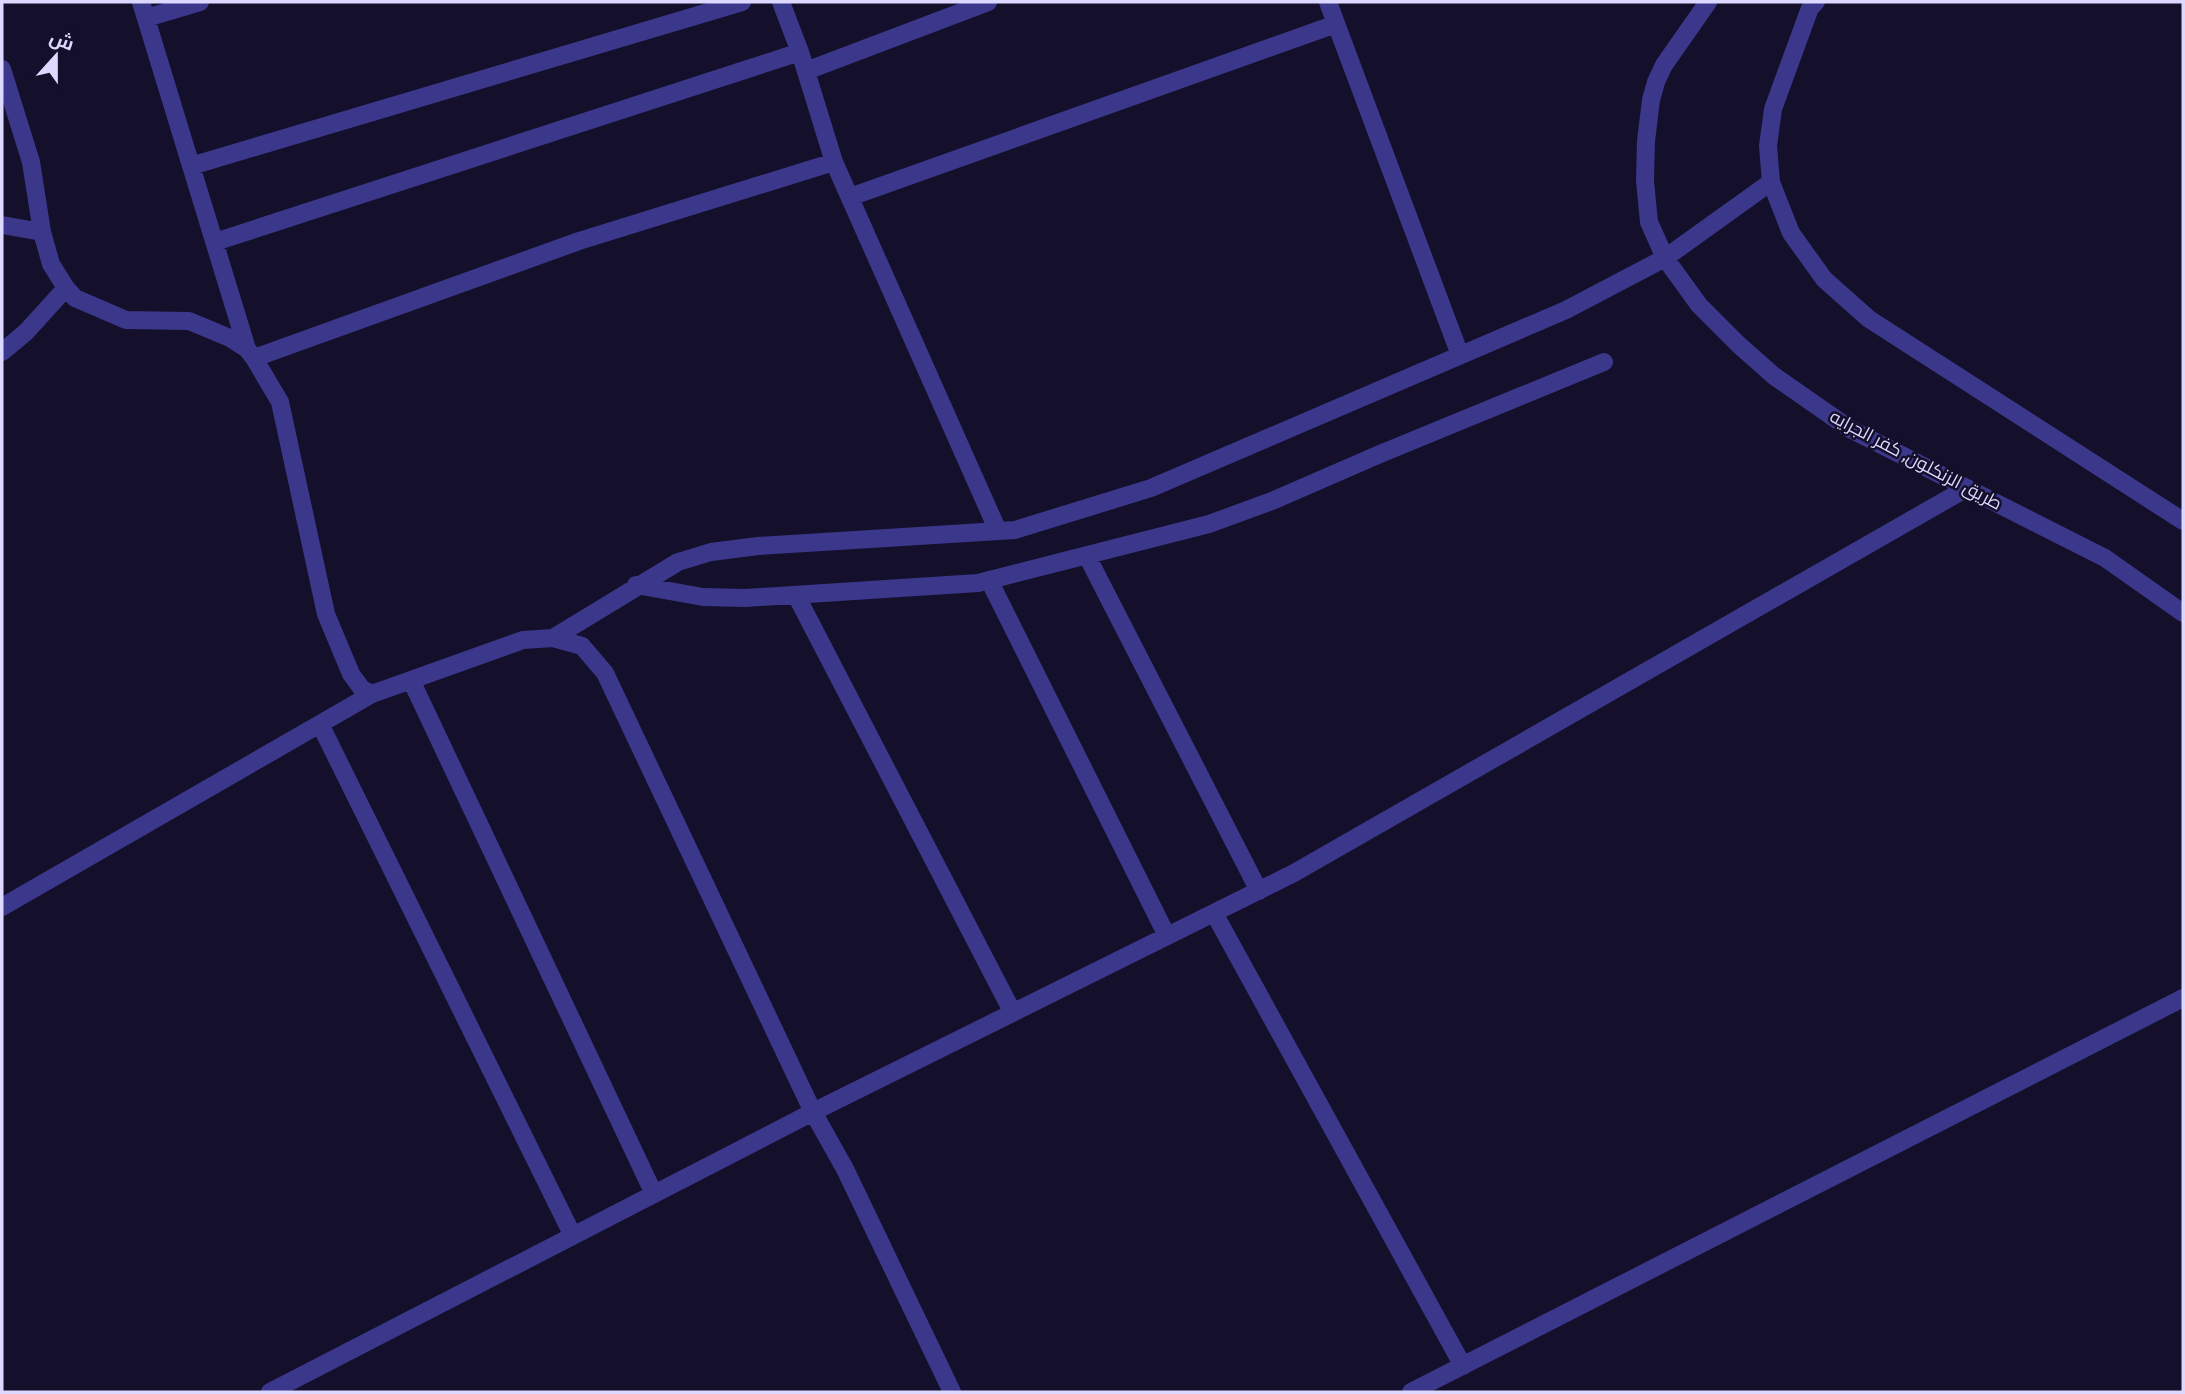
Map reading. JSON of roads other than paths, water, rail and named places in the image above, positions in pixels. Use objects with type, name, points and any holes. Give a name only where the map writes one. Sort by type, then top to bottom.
[{"type":"street","points":[[200,2],[143,10],[251,353],[280,402],[326,614],[351,674],[362,689],[372,694]]},
{"type":"street","points":[[191,166],[742,2]]},
{"type":"street","points":[[781,2],[800,52],[834,162],[998,531]]},
{"type":"street","points":[[806,71],[988,2]]},
{"type":"street","points":[[1328,2],[1460,355]]},
{"type":"street","name":"طريق الزنكلون, كفر الجرايه","points":[[1708,2],[1664,65],[1656,82],[1646,141],[1645,181],[1649,222],[1665,258],[1699,305],[1774,376],[1850,429],[2105,558],[2183,613]]},
{"type":"street","points":[[1816,2],[1811,8],[1773,109],[1769,146],[1771,183],[1797,242],[1824,279],[1869,319],[2183,521]]},
{"type":"street","points":[[850,197],[1336,24]]},
{"type":"street","points":[[215,242],[800,52]]},
{"type":"street","points":[[2,69],[31,162],[42,232],[51,264],[75,299],[126,320],[188,321],[230,338],[251,353]]},
{"type":"street","points":[[251,353],[579,241],[834,162]]},
{"type":"street","points":[[553,638],[636,585],[678,562],[711,552],[758,545],[1015,530],[1151,488],[1566,310],[1665,258],[1771,183]]},
{"type":"street","points":[[2,225],[42,232]]},
{"type":"street","points":[[2,352],[26,332],[66,288]]},
{"type":"street","points":[[636,585],[703,597],[796,595],[978,583],[1209,524],[1272,501],[1604,362]]},
{"type":"street","points":[[274,1391],[813,1112],[1306,866],[1967,488]]},
{"type":"street","points":[[1087,556],[1259,891]]},
{"type":"street","points":[[989,580],[1167,936]]},
{"type":"street","points":[[796,595],[1013,1013]]},
{"type":"street","points":[[2,907],[372,694],[523,640],[553,638],[582,646],[605,673],[813,1112],[845,1169],[952,1392]]},
{"type":"street","points":[[411,680],[654,1194]]},
{"type":"street","points":[[320,724],[573,1236]]},
{"type":"street","points":[[1214,913],[1463,1366]]},
{"type":"street","points":[[1411,1392],[2183,999]]}]
